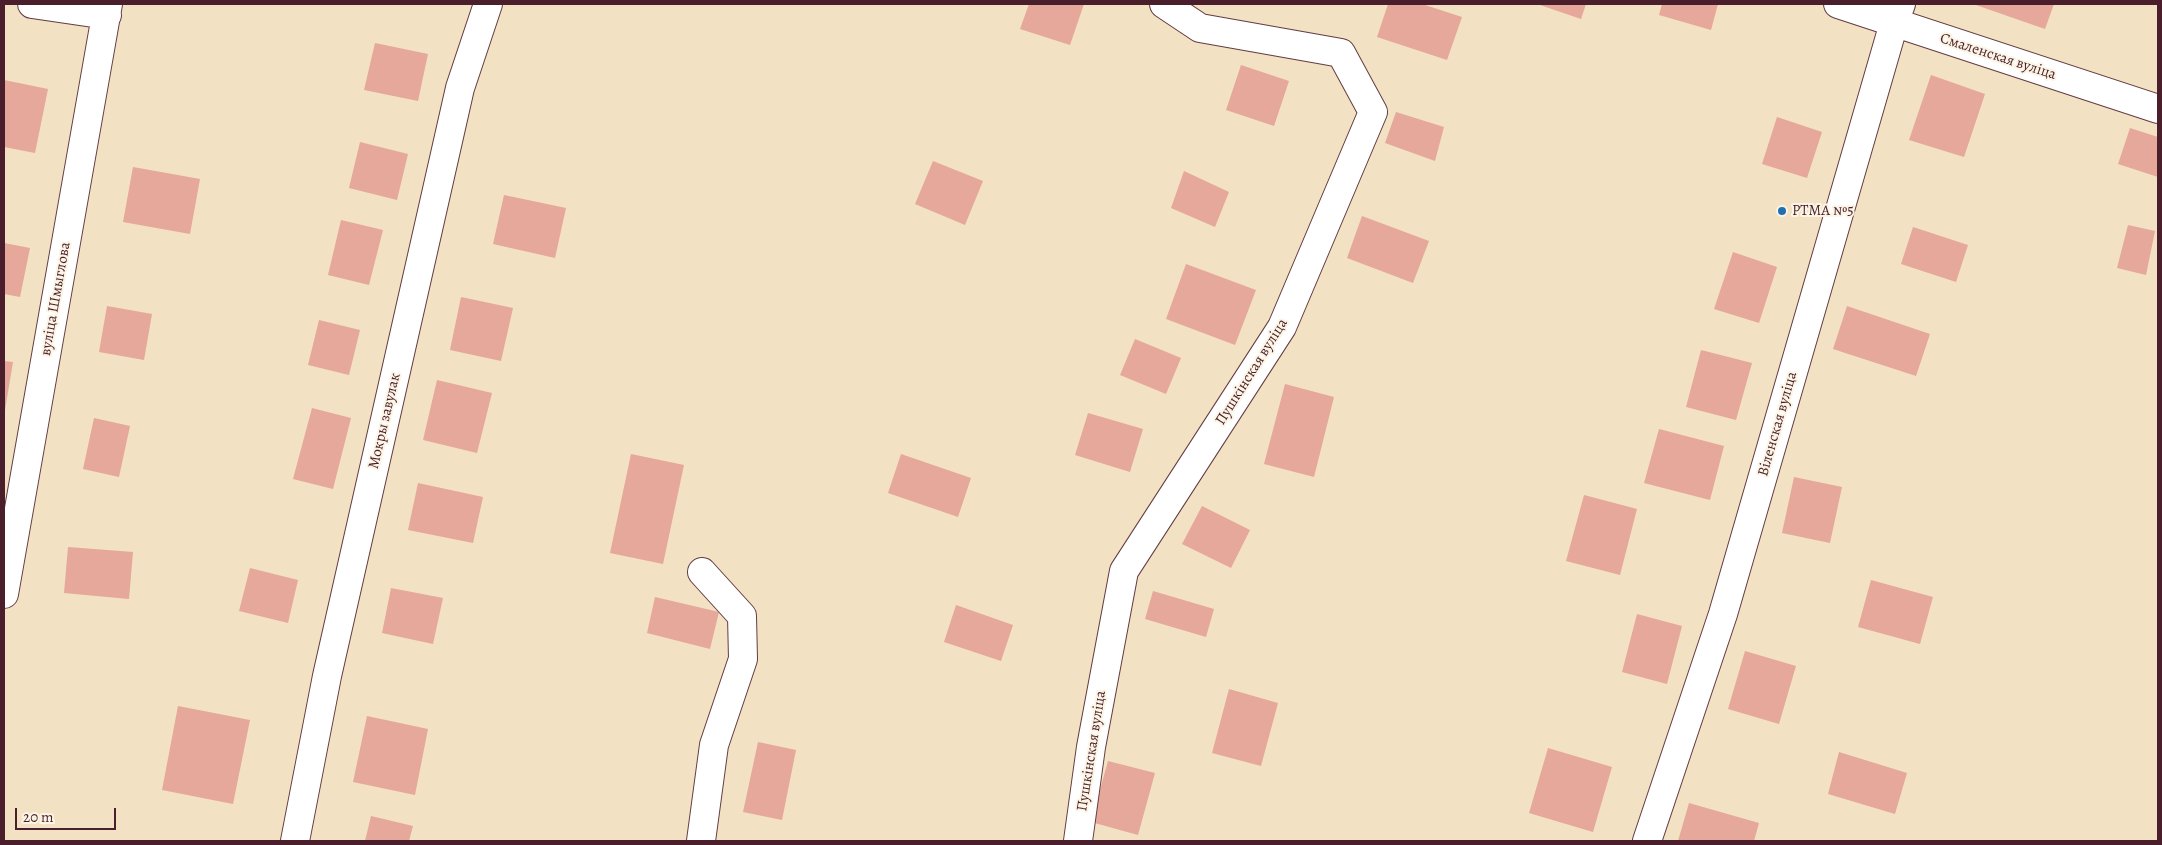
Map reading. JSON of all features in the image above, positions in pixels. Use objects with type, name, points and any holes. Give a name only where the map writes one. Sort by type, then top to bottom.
[{"type":"street","points":[[32,4],[107,10]]},
{"type":"street","name":"Мокры завулак","points":[[295,841],[327,676],[460,88],[488,4]]},
{"type":"street","name":"Пушкінская вуліца","points":[[1078,841],[1091,747],[1124,571],[1282,327],[1373,112],[1341,53],[1200,28],[1164,4]]},
{"type":"street","name":"Смаленская вуліца","points":[[1838,4],[1898,13],[2158,109]]},
{"type":"street","name":"вуліца Шмыглова","points":[[4,594],[107,10]]},
{"type":"street","name":"Віленская вуліца","points":[[1647,841],[1723,614],[1898,13]]},
{"type":"street","points":[[701,841],[714,746],[744,659],[742,616],[702,572]]},
{"type":"building","points":[[1029,4],[1084,4],[1070,45],[1020,29]]},
{"type":"building","points":[[1388,4],[1422,4],[1462,17],[1447,60],[1377,37]]},
{"type":"building","points":[[1537,4],[1586,4],[1581,19]]},
{"type":"building","points":[[1662,4],[1718,4],[1711,30],[1659,15]]},
{"type":"building","points":[[1973,4],[2054,4],[2045,29]]},
{"type":"building","points":[[375,43],[428,54],[418,101],[364,90]]},
{"type":"building","points":[[1241,65],[1289,81],[1274,126],[1226,110]]},
{"type":"building","points":[[1931,75],[1985,94],[1964,157],[1909,140]]},
{"type":"building","points":[[4,80],[48,89],[35,153],[4,147]]},
{"type":"building","points":[[1396,112],[1444,127],[1435,161],[1385,143]]},
{"type":"building","points":[[1777,117],[1822,132],[1807,178],[1762,164]]},
{"type":"building","points":[[2130,128],[2158,137],[2158,177],[2118,164]]},
{"type":"building","points":[[360,142],[408,154],[397,200],[349,188]]},
{"type":"building","points":[[933,161],[983,181],[965,225],[915,204]]},
{"type":"building","points":[[133,167],[200,179],[190,234],[123,222]]},
{"type":"building","points":[[1184,171],[1229,192],[1215,227],[1171,208]]},
{"type":"building","points":[[504,195],[566,208],[555,258],[493,244]]},
{"type":"building","points":[[1362,216],[1429,241],[1413,283],[1347,258]]},
{"type":"building","points":[[341,220],[383,230],[369,285],[328,275]]},
{"type":"building","points":[[2128,225],[2155,231],[2146,275],[2117,268]]},
{"type":"building","points":[[1913,227],[1968,245],[1956,282],[1901,264]]},
{"type":"building","points":[[4,243],[30,248],[20,297],[4,294]]},
{"type":"building","points":[[1733,252],[1777,267],[1759,323],[1714,309]]},
{"type":"building","points":[[1186,264],[1256,290],[1235,345],[1166,319]]},
{"type":"building","points":[[461,297],[513,308],[501,361],[450,350]]},
{"type":"building","points":[[107,306],[152,314],[144,360],[99,352]]},
{"type":"building","points":[[1847,306],[1930,334],[1916,376],[1833,349]]},
{"type":"building","points":[[319,320],[360,330],[349,375],[308,365]]},
{"type":"building","points":[[1135,339],[1181,358],[1166,394],[1120,375]]},
{"type":"building","points":[[1701,350],[1752,363],[1736,420],[1686,407]]},
{"type":"building","points":[[4,361],[13,362],[5,410],[4,410]]},
{"type":"building","points":[[437,380],[492,393],[477,453],[423,440]]},
{"type":"building","points":[[1285,384],[1334,397],[1314,477],[1264,464]]},
{"type":"building","points":[[312,408],[351,418],[333,489],[293,479]]},
{"type":"building","points":[[1088,413],[1143,429],[1130,472],[1075,455]]},
{"type":"building","points":[[94,418],[130,426],[119,477],[83,469]]},
{"type":"building","points":[[1659,429],[1724,446],[1710,500],[1644,483]]},
{"type":"building","points":[[631,454],[684,465],[663,564],[610,553]]},
{"type":"building","points":[[901,454],[971,478],[958,517],[888,493]]},
{"type":"building","points":[[1794,477],[1842,487],[1830,543],[1782,533]]},
{"type":"building","points":[[418,483],[483,497],[473,543],[408,530]]},
{"type":"building","points":[[1584,495],[1637,509],[1620,575],[1566,561]]},
{"type":"building","points":[[1202,506],[1250,530],[1231,568],[1182,544]]},
{"type":"building","points":[[68,547],[133,552],[129,599],[64,593]]},
{"type":"building","points":[[250,568],[298,580],[288,623],[239,611]]},
{"type":"building","points":[[1871,580],[1933,597],[1920,644],[1858,627]]},
{"type":"building","points":[[391,588],[443,598],[433,644],[382,633]]},
{"type":"building","points":[[1153,591],[1214,609],[1206,637],[1145,619]]},
{"type":"building","points":[[655,597],[719,612],[710,649],[647,633]]},
{"type":"building","points":[[956,605],[1013,625],[1001,661],[944,642]]},
{"type":"building","points":[[1637,614],[1682,626],[1667,684],[1622,672]]},
{"type":"building","points":[[1745,651],[1796,666],[1779,724],[1728,709]]},
{"type":"building","points":[[1229,689],[1278,703],[1261,766],[1212,753]]},
{"type":"building","points":[[178,706],[250,720],[233,804],[162,790]]},
{"type":"building","points":[[367,716],[428,729],[415,795],[353,782]]},
{"type":"building","points":[[758,742],[796,750],[782,820],[743,812]]},
{"type":"building","points":[[1548,748],[1612,767],[1593,832],[1529,813]]},
{"type":"building","points":[[1839,752],[1907,773],[1895,814],[1828,794]]},
{"type":"building","points":[[1108,761],[1155,773],[1138,835],[1091,822]]},
{"type":"building","points":[[1689,803],[1759,823],[1754,841],[1678,841]]},
{"type":"building","points":[[371,816],[413,826],[409,841],[365,841]]},
{"type":"place","name":"РТМА №5","points":[[1782,211]]}]
